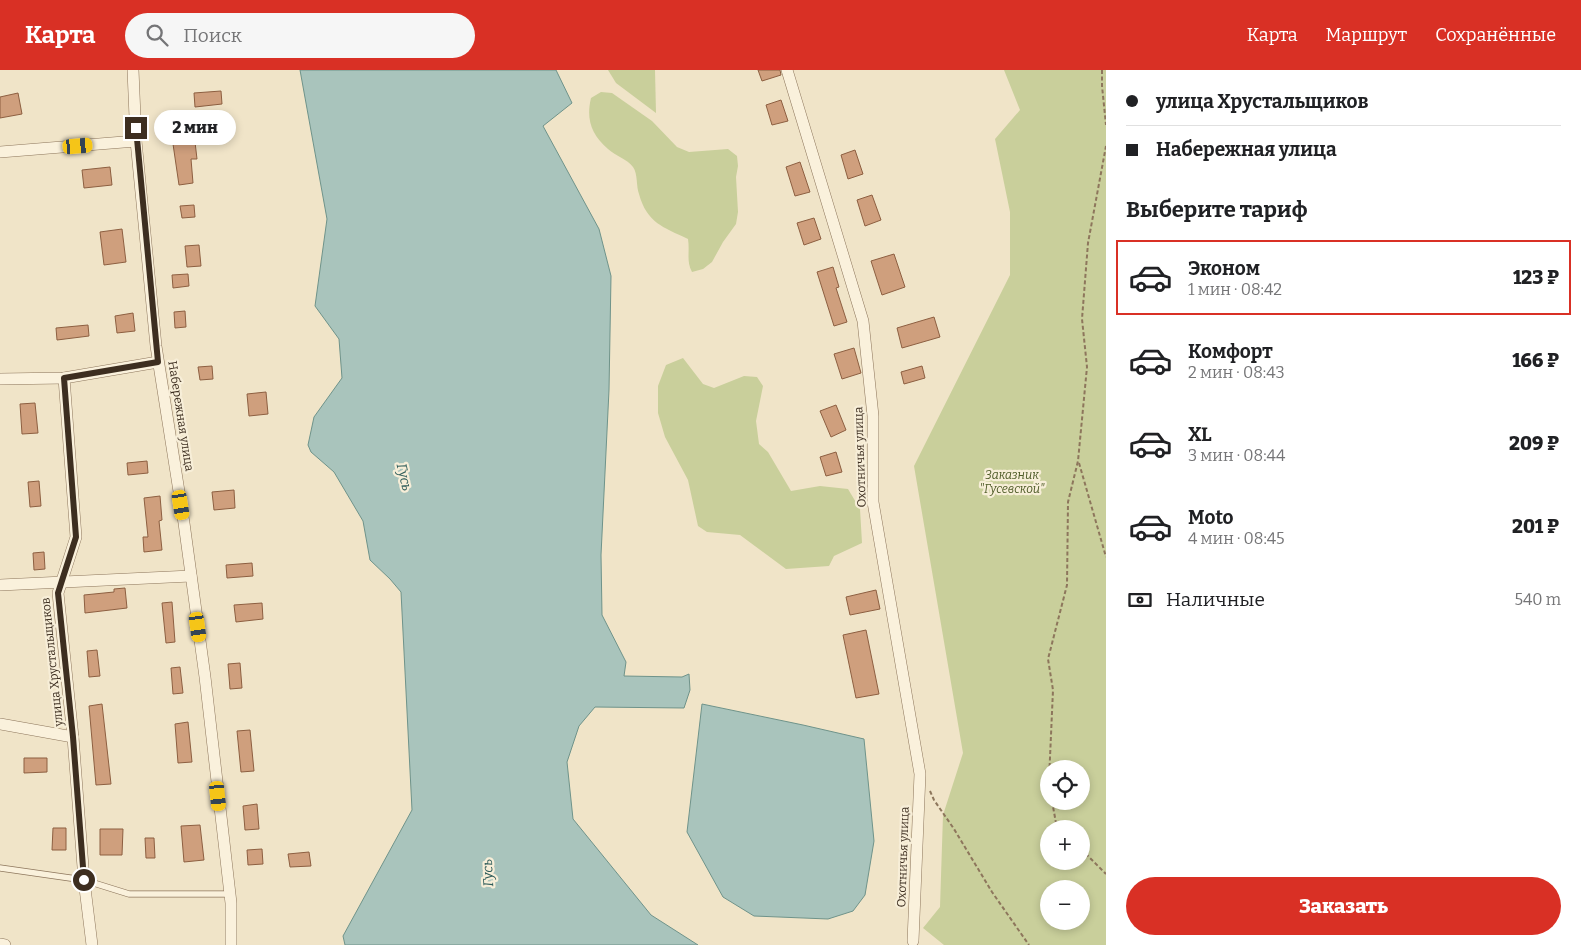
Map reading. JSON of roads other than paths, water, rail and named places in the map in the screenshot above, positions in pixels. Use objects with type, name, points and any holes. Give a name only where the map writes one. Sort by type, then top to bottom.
[{"type":"street","name":"Набережная улица","points":[[133,70],[136,141],[158,362],[205,677],[230,894],[231,945]]},
{"type":"street","name":"Охотничья улица","points":[[787,70],[863,321],[873,416],[873,502],[920,774],[913,941]]},
{"type":"street","points":[[0,152],[136,141]]},
{"type":"street","points":[[0,379],[64,378],[158,362]]},
{"type":"street","name":"улица Хрустальщиков","points":[[64,378],[76,537],[58,593],[73,737],[84,880],[92,945]]},
{"type":"street","points":[[0,585],[191,576]]},
{"type":"street","points":[[0,724],[73,737]]},
{"type":"street","points":[[0,944],[5,945]]},
{"type":"lane","points":[[0,868],[84,880],[129,894],[230,894]]},
{"type":"water","name":"Гусь","points":[[300,70],[556,70],[572,103],[543,126],[599,229],[611,276],[609,390],[601,555],[602,615],[626,662],[624,676],[682,677],[689,674],[690,690],[684,708],[595,707],[579,726],[567,762],[573,819],[651,915],[698,945],[345,945],[343,936],[412,810],[401,592],[370,560],[363,521],[334,472],[311,452],[308,445],[314,417],[342,378],[339,339],[315,306],[327,219]]},
{"type":"water","points":[[702,704],[864,739],[874,841],[865,895],[853,911],[828,919],[754,916],[723,897],[687,832]]},
{"type":"park label","name":"Заказник \"Гусевской\"","points":[[1012,482]]}]
